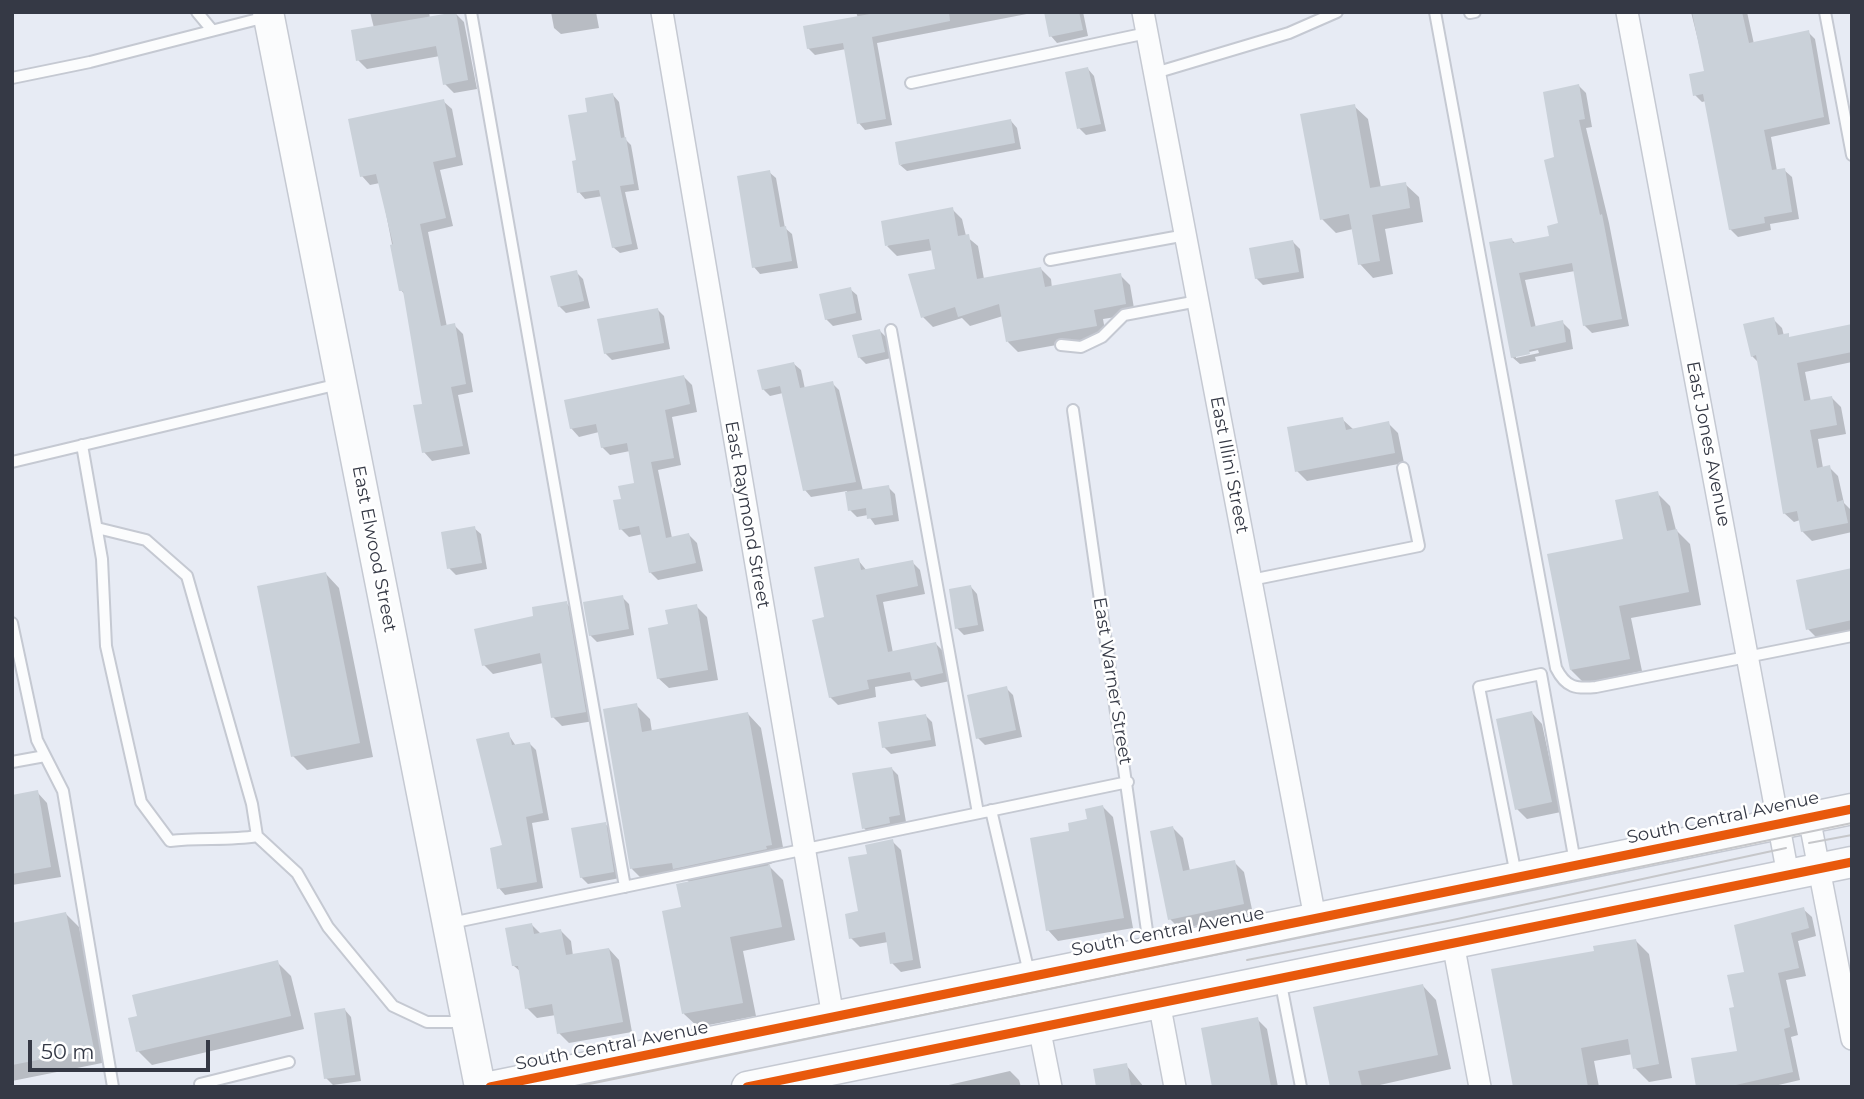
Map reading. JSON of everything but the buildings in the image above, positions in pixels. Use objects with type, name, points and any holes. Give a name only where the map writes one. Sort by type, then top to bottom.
[{"type":"main road","name":"East Elwood Street","points":[[268,14],[480,1087]]},
{"type":"main road","name":"South Central Avenue","points":[[490,1087],[1852,808]]},
{"type":"main road","points":[[747,1087],[1852,862]]},
{"type":"street","name":"East Raymond Street","points":[[662,12],[833,1017]]},
{"type":"street","name":"East Illini Street","points":[[1143,12],[1315,918]]},
{"type":"street","name":"East Jones Avenue","points":[[1627,12],[1788,875]]},
{"type":"street","points":[[1809,817],[1852,1039]]},
{"type":"street","points":[[1453,943],[1480,1087]]},
{"type":"street","points":[[1159,1002],[1175,1087]]},
{"type":"street","points":[[1040,1027],[1051,1087]]},
{"type":"lane","points":[[197,12],[212,30]]},
{"type":"lane","points":[[471,12],[625,887]]},
{"type":"lane","points":[[1155,73],[1289,33],[1337,12]]},
{"type":"lane","points":[[1435,12],[1559,675],[1563,682],[1575,689],[1596,687],[1852,636]]},
{"type":"lane","points":[[1825,12],[1852,155]]},
{"type":"lane","points":[[12,78],[90,62],[268,14]]},
{"type":"lane","points":[[911,83],[1147,33]]},
{"type":"lane","points":[[1050,260],[1185,236]]},
{"type":"lane","points":[[1061,345],[1081,346],[1102,337],[1124,315],[1198,301]]},
{"type":"lane","points":[[891,330],[978,813]]},
{"type":"lane","points":[[12,462],[341,383]]},
{"type":"lane","name":"East Warner Street","points":[[1073,411],[1128,782],[1150,952]]},
{"type":"lane","points":[[82,445],[102,559],[106,646],[141,802],[170,841],[197,837],[237,840],[257,836]]},
{"type":"lane","points":[[1251,580],[1419,546],[1403,468]]},
{"type":"lane","points":[[96,528],[146,540],[187,576],[252,804],[257,836],[297,873],[328,927],[393,1006],[427,1022],[468,1022]]},
{"type":"lane","points":[[12,623],[37,740],[63,792],[113,1087]]},
{"type":"lane","points":[[1516,877],[1479,687],[1541,674],[1576,865]]},
{"type":"lane","points":[[12,762],[45,756]]},
{"type":"lane","points":[[448,923],[1128,782]]},
{"type":"lane","points":[[991,810],[1029,976]]},
{"type":"lane","points":[[1280,978],[1301,1087]]},
{"type":"lane","points":[[196,1086],[289,1062]]},
{"type":"tram line","points":[[575,1087],[1852,823]]},
{"type":"tram line","points":[[1809,843],[1852,835]]},
{"type":"tram line","points":[[1247,960],[1448,921],[1786,848]]},
{"type":"cycle path","points":[[490,1087],[1852,809]]},
{"type":"cycle path","points":[[747,1087],[1852,862]]}]
